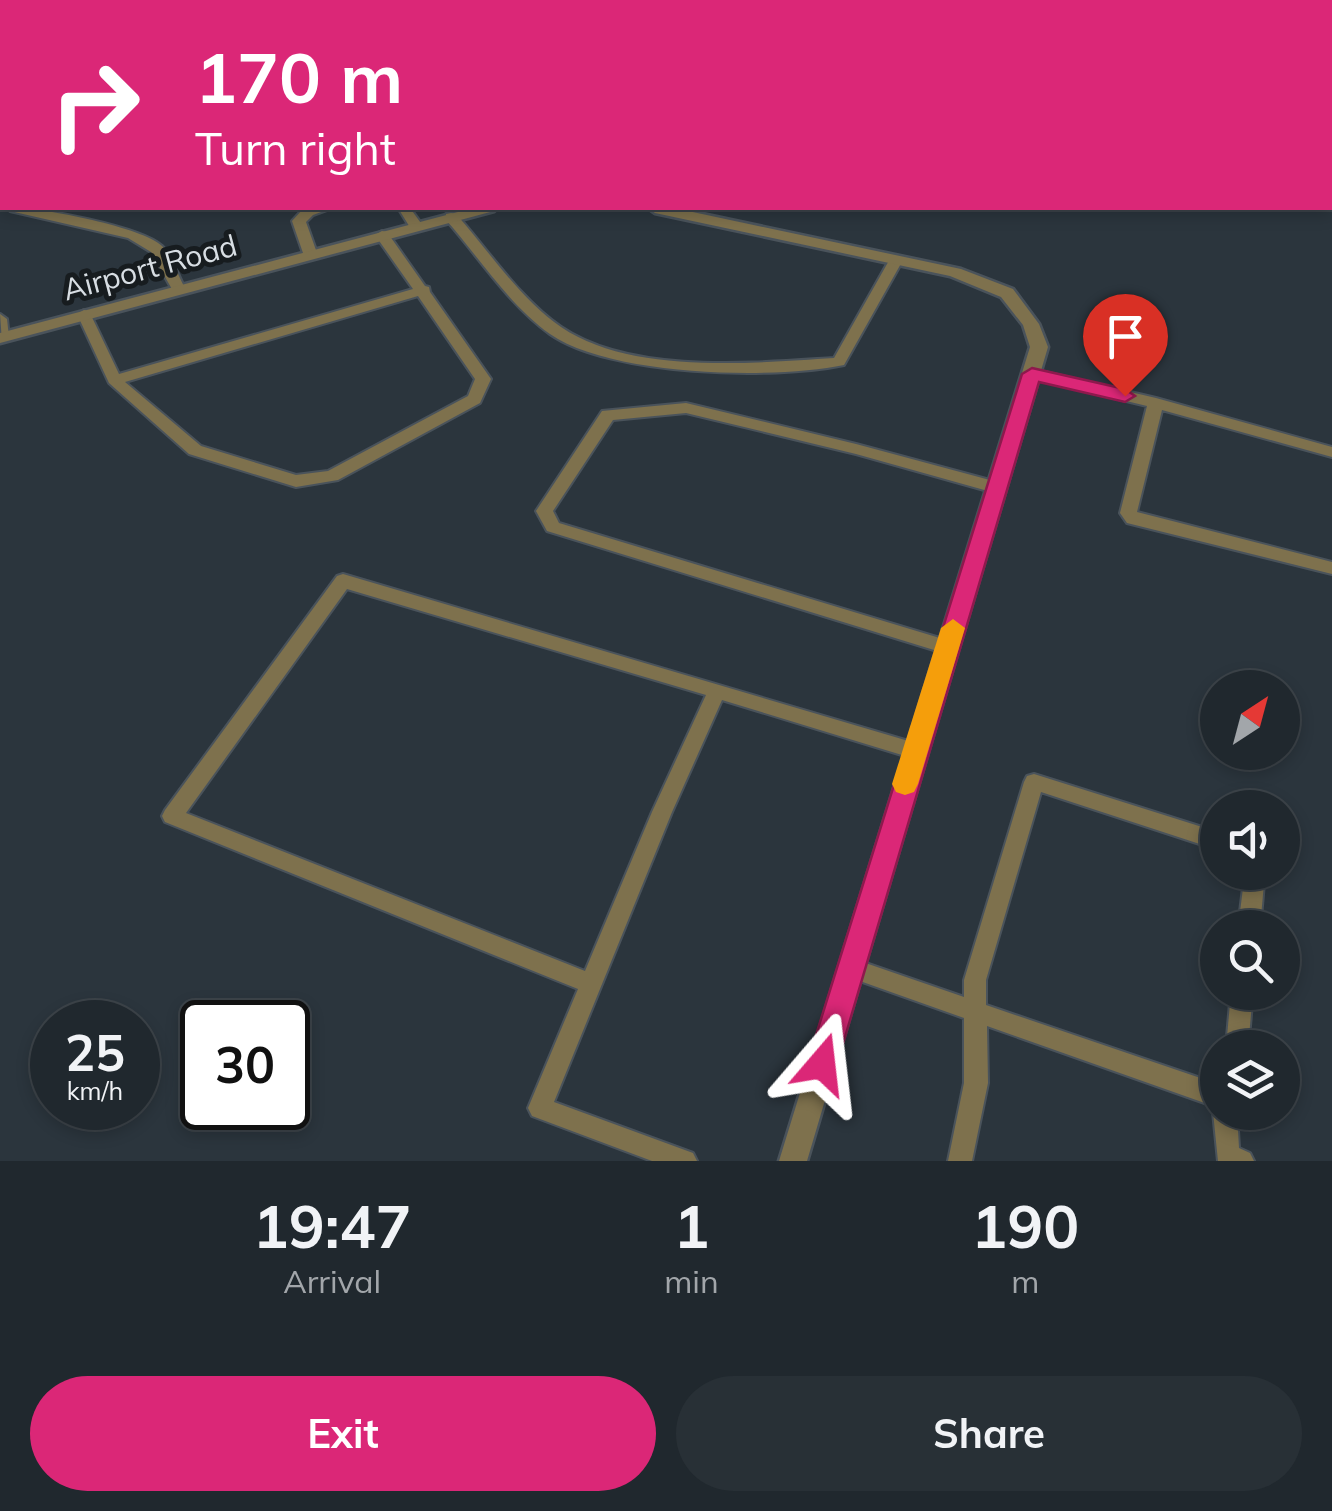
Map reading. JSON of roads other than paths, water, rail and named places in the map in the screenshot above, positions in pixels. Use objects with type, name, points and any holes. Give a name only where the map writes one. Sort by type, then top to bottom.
[{"type":"street","name":"Airport Road","points":[[1,337],[481,210]]},
{"type":"street","points":[[664,210],[955,272],[1006,293],[1030,324],[1039,347],[793,1161]]},
{"type":"lane","points":[[24,210],[133,235],[157,249],[178,288]]},
{"type":"lane","points":[[310,253],[299,222],[308,212],[316,210]]},
{"type":"lane","points":[[405,210],[416,226]]},
{"type":"lane","points":[[451,217],[556,330],[605,356],[764,368],[839,362],[896,260]]},
{"type":"lane","points":[[84,314],[114,380],[196,450],[296,481],[332,476],[475,399],[483,379],[382,235]]},
{"type":"lane","points":[[114,380],[424,290]]},
{"type":"lane","points":[[0,319],[1,337]]},
{"type":"lane","points":[[1032,374],[1156,403],[1332,452]]},
{"type":"lane","points":[[1156,403],[1128,513],[1133,520],[1332,568]]},
{"type":"lane","points":[[947,647],[553,526],[544,510],[608,416],[686,408],[856,448],[995,487]]},
{"type":"lane","points":[[591,984],[172,816],[343,581],[915,751]]},
{"type":"lane","points":[[685,1161],[540,1108],[717,692]]},
{"type":"lane","points":[[960,1161],[976,1083],[975,980],[1034,782],[1200,836]]},
{"type":"lane","points":[[850,968],[1200,1090]]},
{"type":"lane","points":[[1226,1130],[1228,1156],[1242,1161]]}]
